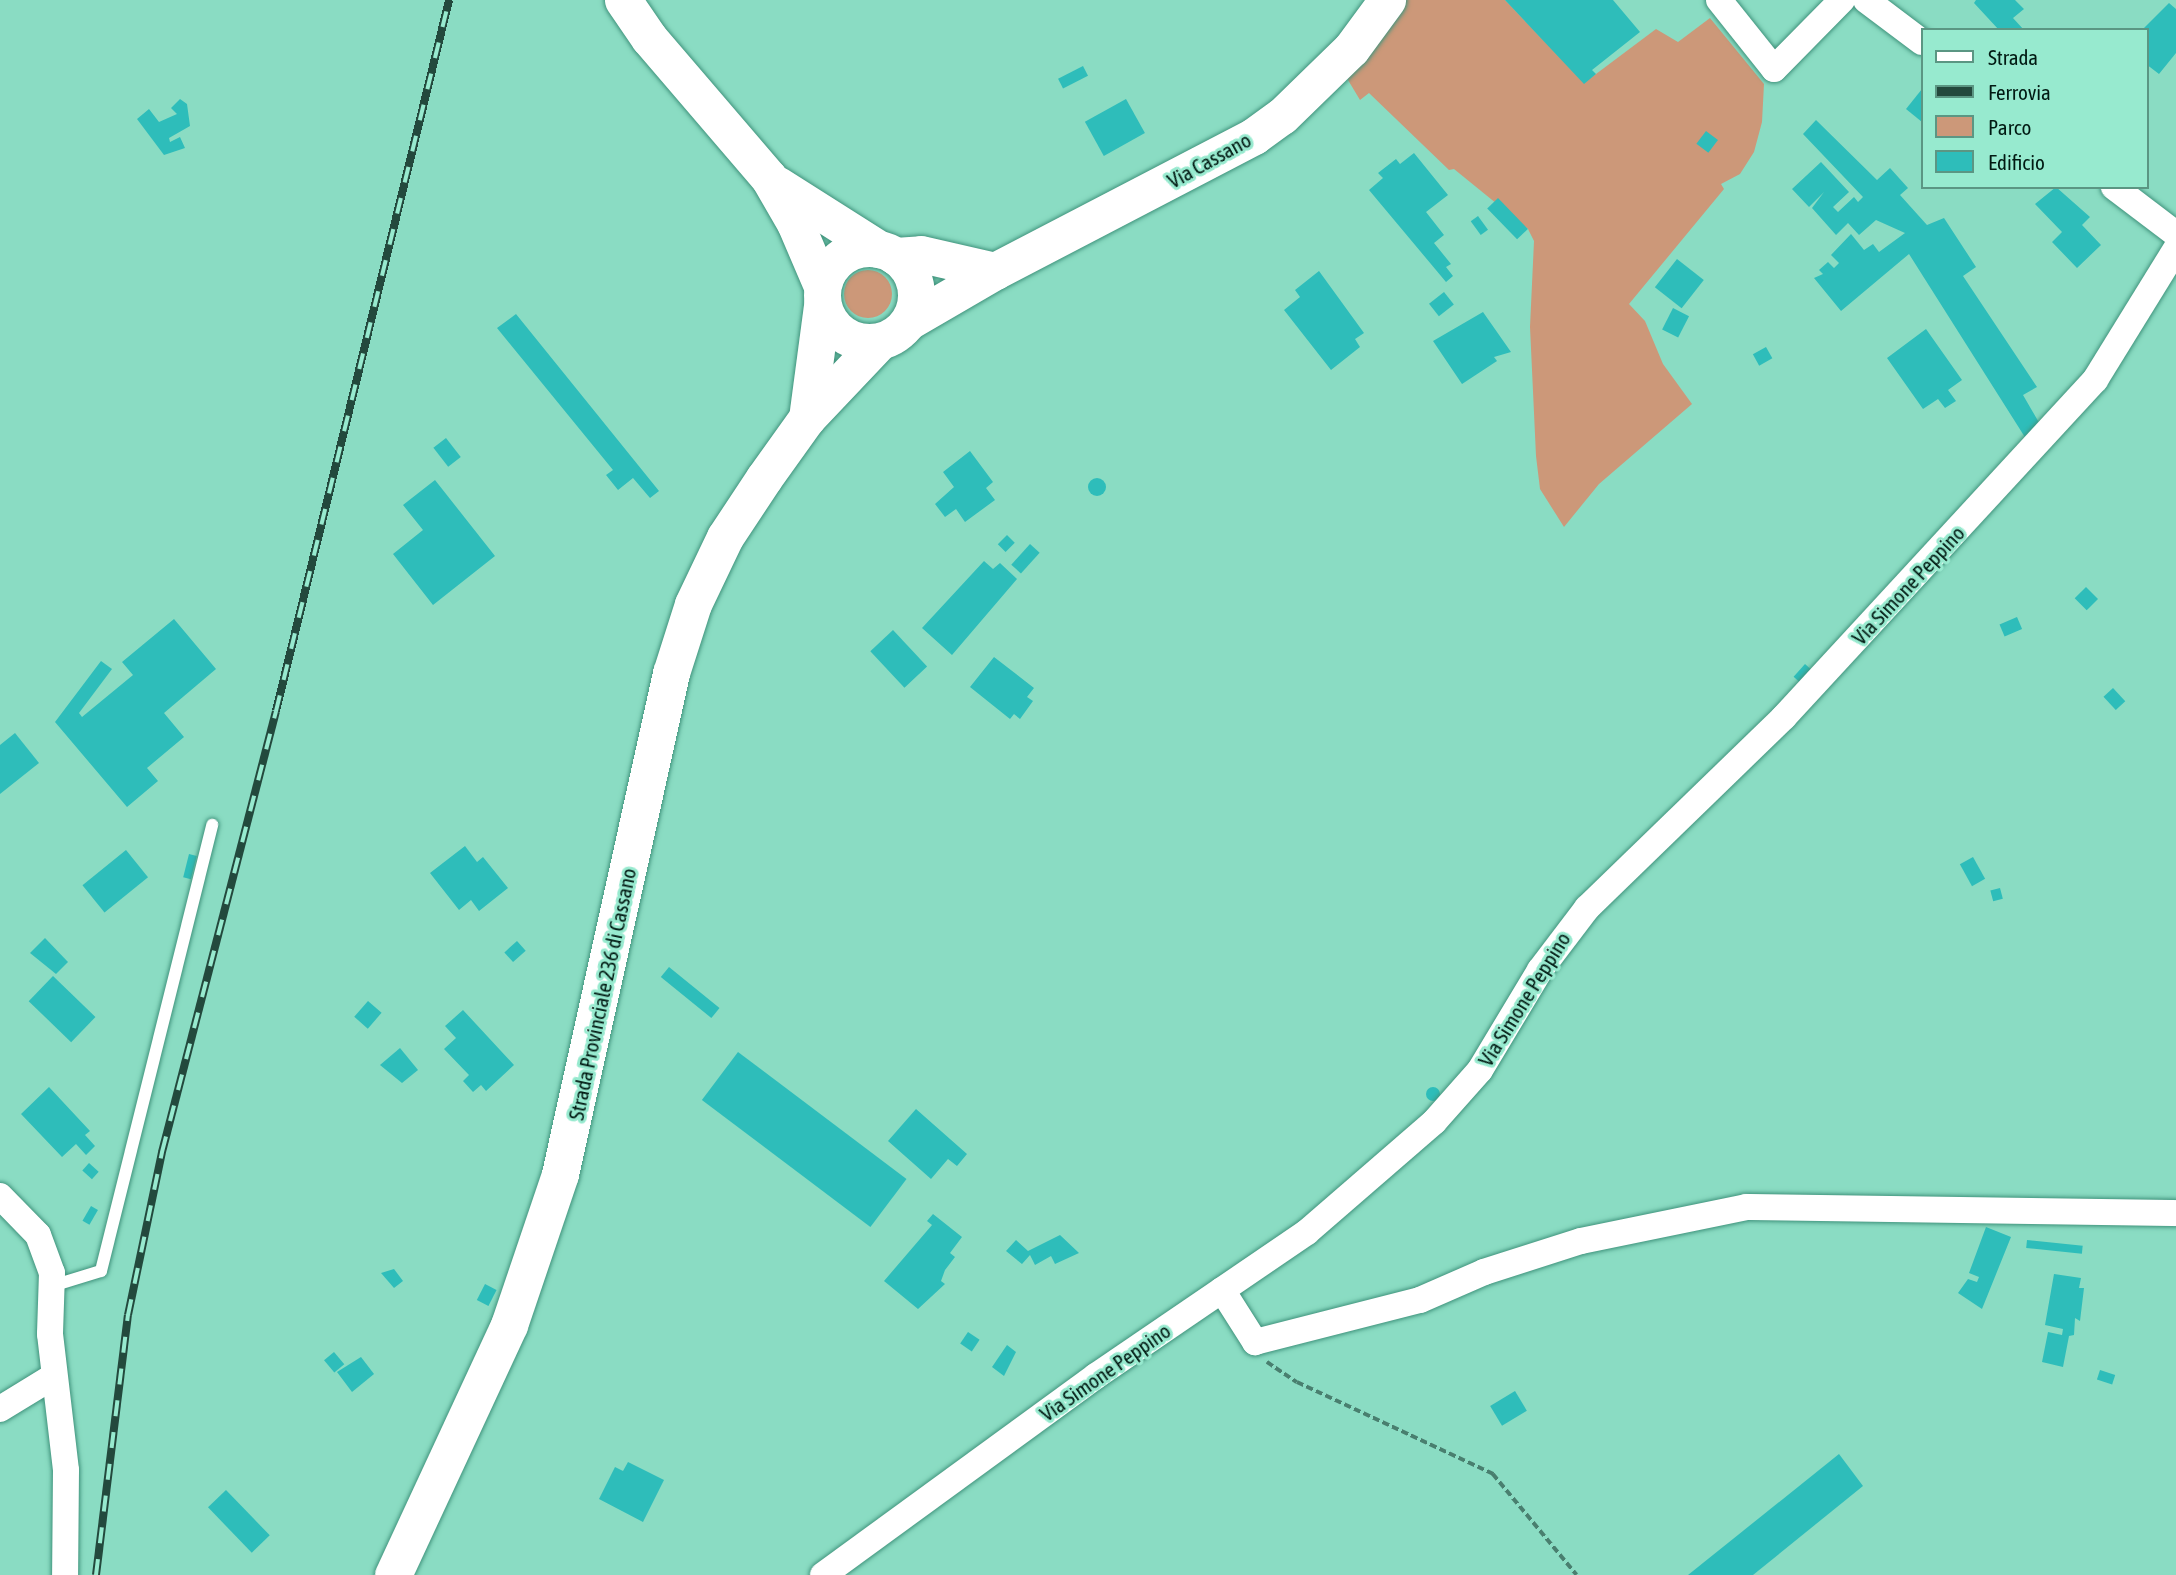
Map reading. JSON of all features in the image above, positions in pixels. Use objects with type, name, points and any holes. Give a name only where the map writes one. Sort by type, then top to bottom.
[{"type":"main road","points":[[623,0],[649,38],[769,178],[795,223],[828,319],[844,335],[864,343],[879,342],[909,321],[915,308],[914,278],[887,252],[827,220],[769,178]]},
{"type":"main road","name":"Via Cassano","points":[[909,321],[995,271],[1254,136],[1282,116],[1351,49],[1387,0]]},
{"type":"main road","points":[[807,418],[822,296],[828,272],[843,256],[864,248],[921,254],[995,271]]},
{"type":"main road","name":"Strada Provinciale 236 di Cassano","points":[[393,1575],[509,1325],[561,1174],[671,673],[693,604],[736,518],[807,418],[879,342]]},
{"type":"street","points":[[1719,0],[1774,69],[1842,0]]},
{"type":"street","points":[[1867,0],[1920,40]]},
{"type":"street","points":[[2117,189],[2176,234]]},
{"type":"street","name":"Via Simone Peppino","points":[[823,1575],[1222,1290],[1307,1233],[1434,1122],[1480,1070],[1569,928],[1784,717],[2095,380],[2176,249]]},
{"type":"street","points":[[0,1196],[38,1235],[48,1252],[54,1376],[66,1470],[65,1575]]},
{"type":"street","points":[[1222,1290],[1255,1342],[1391,1309],[1484,1272],[1581,1241],[1746,1207],[2176,1213]]},
{"type":"street","points":[[0,1409],[54,1376]]},
{"type":"lane","points":[[51,1295],[101,1271],[212,825]]},
{"type":"path","points":[[1255,1342],[1272,1368],[1297,1382],[1493,1474],[1577,1575]]},
{"type":"green space","points":[[1401,0],[1505,0],[1584,83],[1656,29],[1678,42],[1710,18],[1764,84],[1762,122],[1754,152],[1740,174],[1721,184],[1724,189],[1629,304],[1645,321],[1663,364],[1692,404],[1599,484],[1564,527],[1540,489],[1536,456],[1530,327],[1534,241],[1528,229],[1454,169],[1449,170],[1369,93],[1360,100],[1348,80],[1350,64]]},
{"type":"green space","points":[[868,270],[885,277],[892,294],[885,311],[868,318],[851,311],[844,294],[851,277]]},
{"type":"building","points":[[1505,0],[1613,0],[1640,32],[1592,70],[1596,74],[1584,84]]},
{"type":"building","points":[[1976,0],[2015,0],[2024,9],[2013,18],[2022,28],[1997,28],[1974,3]]},
{"type":"building","points":[[2169,3],[2176,9],[2176,53],[2159,74],[2148,66],[2148,28],[2144,28]]},
{"type":"building","points":[[1083,66],[1088,76],[1063,89],[1058,79]]},
{"type":"building","points":[[1920,92],[1920,120],[1906,109]]},
{"type":"building","points":[[180,99],[187,104],[190,126],[169,138],[170,142],[180,137],[185,148],[164,155],[137,119],[149,109],[159,122],[177,114],[171,108]]},
{"type":"building","points":[[1126,99],[1145,133],[1104,156],[1085,122]]},
{"type":"building","points":[[1816,120],[1877,180],[1890,168],[1908,188],[1900,195],[1927,225],[1944,218],[1976,267],[1963,276],[2037,387],[2023,395],[2041,426],[2028,442],[1909,254],[1841,311],[1814,278],[1823,274],[1819,270],[1828,262],[1834,268],[1839,263],[1831,255],[1851,234],[1864,250],[1873,244],[1879,252],[1905,233],[1876,220],[1859,235],[1848,223],[1836,235],[1812,208],[1824,192],[1809,207],[1792,189],[1821,162],[1849,192],[1833,207],[1838,212],[1854,197],[1858,202],[1863,197],[1803,134]]},
{"type":"building","points":[[1706,131],[1718,140],[1708,153],[1696,144]]},
{"type":"building","points":[[1414,153],[1448,195],[1426,212],[1444,235],[1434,243],[1451,264],[1446,267],[1453,276],[1446,282],[1369,190],[1383,178],[1378,173],[1396,159],[1400,164]]},
{"type":"building","points":[[2054,189],[2058,189],[2090,217],[2082,225],[2101,245],[2077,268],[2052,242],[2062,232],[2035,204]]},
{"type":"building","points":[[1498,198],[1528,229],[1517,239],[1487,208]]},
{"type":"building","points":[[1478,216],[1488,230],[1481,235],[1471,221]]},
{"type":"building","points":[[1677,259],[1704,280],[1682,308],[1655,287]]},
{"type":"building","points":[[1319,271],[1364,333],[1355,339],[1360,347],[1331,370],[1284,310],[1300,297],[1295,290]]},
{"type":"building","points":[[1444,292],[1454,305],[1439,316],[1429,304]]},
{"type":"building","points":[[1673,308],[1689,316],[1678,338],[1662,329]]},
{"type":"building","points":[[1483,312],[1511,352],[1494,357],[1497,361],[1462,384],[1433,341]]},
{"type":"building","points":[[516,314],[659,491],[650,498],[633,478],[618,490],[606,475],[613,470],[497,328]]},
{"type":"building","points":[[1926,329],[1962,380],[1948,390],[1956,401],[1945,408],[1938,399],[1923,409],[1887,358]]},
{"type":"building","points":[[1766,347],[1772,358],[1759,366],[1753,354]]},
{"type":"building","points":[[446,438],[461,457],[448,467],[433,448]]},
{"type":"building","points":[[970,451],[993,482],[986,488],[995,500],[965,522],[956,509],[945,517],[935,504],[954,487],[943,472]]},
{"type":"building","points":[[1093,478],[1101,478],[1106,487],[1104,494],[1093,496],[1088,491],[1088,483]]},
{"type":"building","points":[[435,480],[495,556],[433,605],[393,554],[423,530],[403,505]]},
{"type":"building","points":[[1007,535],[1015,543],[1006,552],[998,544]]},
{"type":"building","points":[[1030,544],[1040,553],[1021,574],[1011,565]]},
{"type":"building","points":[[984,561],[993,569],[1000,563],[1017,579],[952,655],[922,628]]},
{"type":"building","points":[[2086,587],[2098,599],[2087,610],[2075,598]]},
{"type":"building","points":[[2017,617],[2022,629],[2005,636],[2000,624]]},
{"type":"building","points":[[174,619],[216,669],[164,713],[184,737],[147,768],[158,781],[127,807],[55,722],[101,661],[112,669],[79,713],[82,717],[133,675],[122,662]]},
{"type":"building","points":[[893,630],[927,667],[904,688],[870,651]]},
{"type":"building","points":[[994,657],[1034,688],[1027,697],[1033,701],[1020,719],[1014,714],[1010,719],[970,687]]},
{"type":"building","points":[[1805,664],[1814,672],[1803,685],[1794,677]]},
{"type":"building","points":[[2113,688],[2125,701],[2116,710],[2103,697]]},
{"type":"building","points":[[15,733],[39,763],[0,794],[0,745]]},
{"type":"building","points":[[465,846],[477,862],[483,857],[508,888],[479,911],[471,900],[459,910],[430,873]]},
{"type":"building","points":[[126,850],[148,877],[105,912],[82,885]]},
{"type":"building","points":[[189,854],[197,856],[191,879],[183,877]]},
{"type":"building","points":[[1973,857],[1985,879],[1972,886],[1960,864]]},
{"type":"building","points":[[2000,888],[2003,899],[1993,901],[1990,891]]},
{"type":"building","points":[[45,938],[68,962],[56,974],[30,953]]},
{"type":"building","points":[[517,941],[526,951],[513,962],[504,952]]},
{"type":"building","points":[[669,967],[720,1008],[711,1018],[661,977]]},
{"type":"building","points":[[53,976],[95,1017],[71,1042],[29,1001]]},
{"type":"building","points":[[368,1001],[382,1013],[368,1029],[354,1017]]},
{"type":"building","points":[[463,1010],[514,1065],[486,1091],[481,1085],[473,1092],[463,1081],[469,1075],[444,1049],[456,1038],[445,1026]]},
{"type":"building","points":[[400,1048],[418,1070],[402,1083],[380,1065]]},
{"type":"building","points":[[738,1052],[907,1179],[870,1227],[702,1100]]},
{"type":"building","points":[[49,1087],[90,1131],[85,1135],[95,1146],[86,1155],[76,1144],[62,1157],[21,1114]]},
{"type":"building","points":[[1430,1087],[1436,1087],[1440,1094],[1436,1101],[1430,1101],[1426,1097],[1426,1091]]},
{"type":"building","points":[[916,1109],[967,1154],[957,1166],[948,1159],[931,1179],[888,1141]]},
{"type":"building","points":[[89,1163],[99,1172],[92,1179],[82,1170]]},
{"type":"building","points":[[91,1206],[98,1210],[89,1225],[82,1221]]},
{"type":"building","points":[[933,1214],[962,1237],[950,1253],[955,1257],[945,1270],[941,1281],[945,1284],[918,1309],[884,1281],[932,1225],[927,1221]]},
{"type":"building","points":[[1986,1227],[2011,1237],[1982,1309],[1958,1293],[1968,1279],[1977,1282],[1979,1277],[1969,1273]]},
{"type":"building","points":[[1060,1235],[1079,1253],[1055,1264],[1051,1256],[1035,1265],[1030,1255],[1022,1264],[1006,1251],[1016,1240],[1028,1251]]},
{"type":"building","points":[[2027,1240],[2083,1246],[2082,1254],[2026,1248]]},
{"type":"building","points":[[394,1269],[403,1281],[394,1288],[381,1273]]},
{"type":"building","points":[[2054,1274],[2081,1278],[2079,1288],[2084,1288],[2080,1321],[2075,1318],[2074,1335],[2069,1336],[2063,1367],[2042,1362],[2048,1332],[2062,1335],[2063,1329],[2045,1325]]},
{"type":"building","points":[[485,1284],[497,1290],[488,1306],[477,1300]]},
{"type":"building","points":[[968,1332],[980,1340],[972,1351],[960,1344]]},
{"type":"building","points":[[1007,1345],[1016,1352],[1004,1376],[992,1367]]},
{"type":"building","points":[[334,1352],[344,1364],[334,1373],[324,1360]]},
{"type":"building","points":[[361,1357],[374,1374],[352,1392],[337,1372]]},
{"type":"building","points":[[2100,1370],[2115,1375],[2112,1384],[2097,1380]]},
{"type":"building","points":[[1515,1391],[1527,1411],[1502,1426],[1490,1406]]},
{"type":"building","points":[[1839,1454],[1863,1486],[1753,1575],[1688,1575]]},
{"type":"building","points":[[628,1462],[664,1480],[643,1522],[599,1499],[615,1467],[623,1471]]},
{"type":"building","points":[[226,1490],[270,1535],[252,1553],[208,1507]]},
{"type":"railway","points":[[96,1575],[128,1315],[162,1152],[276,711],[449,0]]}]
